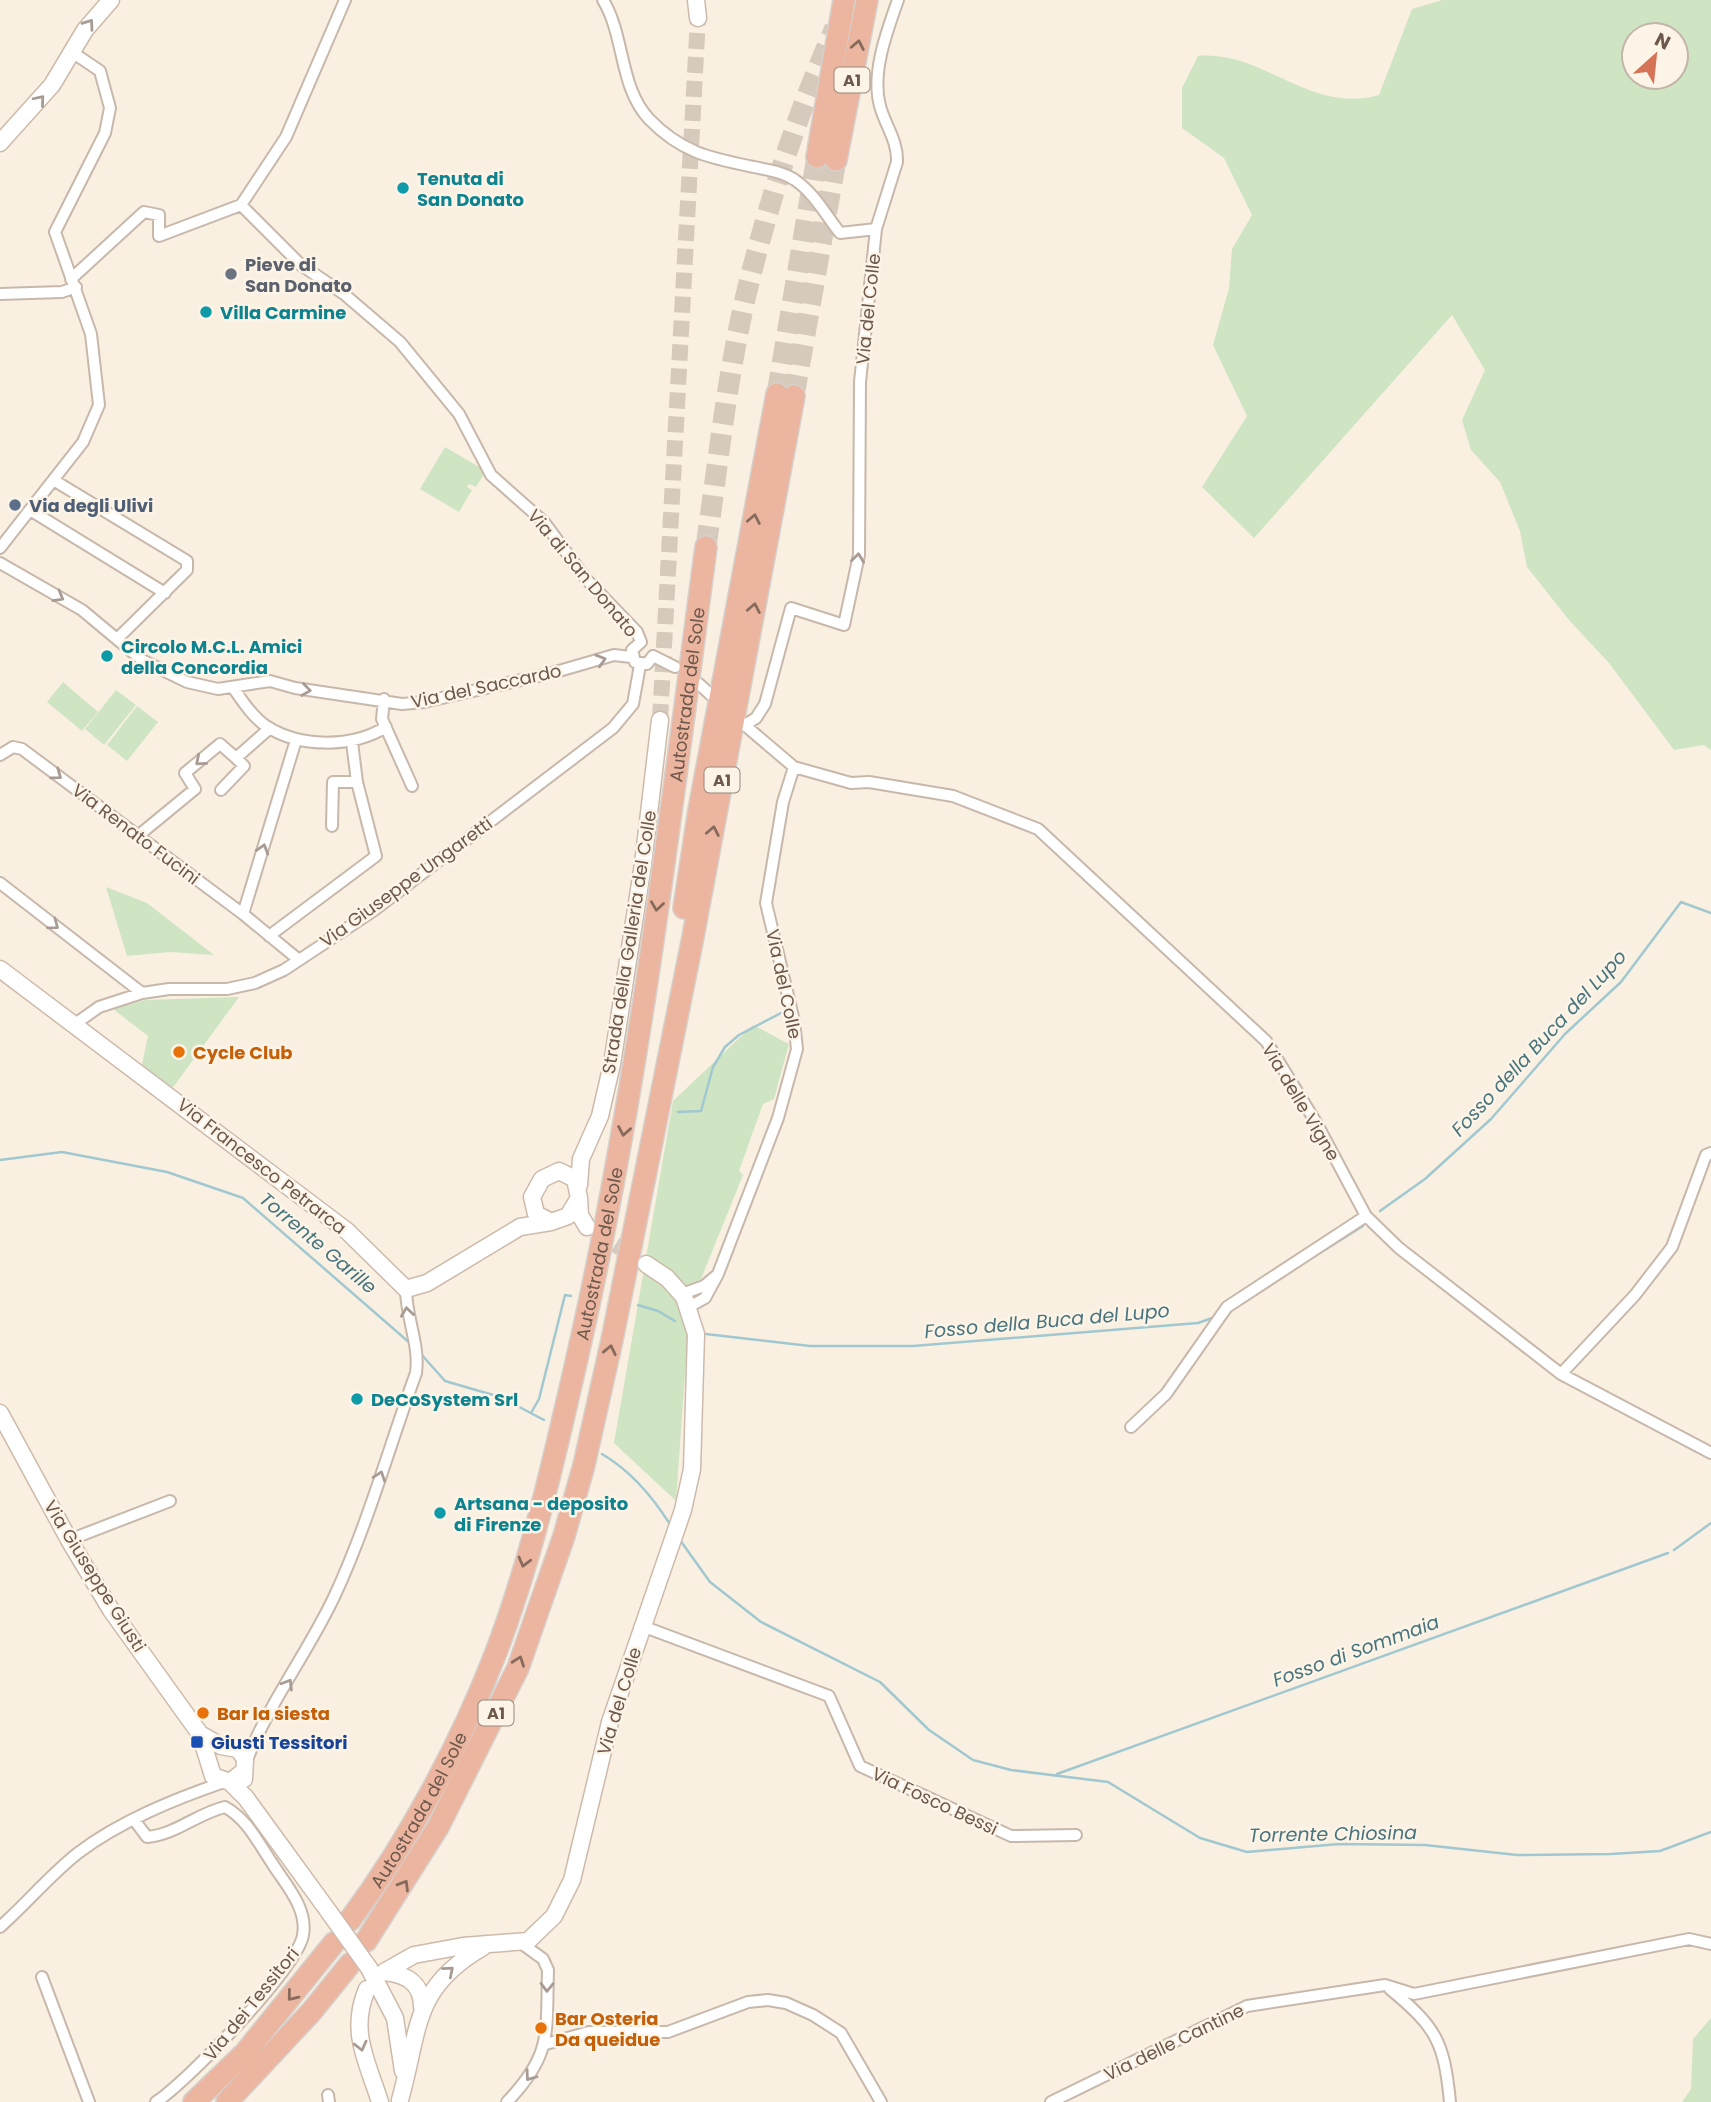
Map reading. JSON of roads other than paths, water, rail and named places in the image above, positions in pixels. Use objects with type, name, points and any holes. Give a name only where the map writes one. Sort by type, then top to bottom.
[{"type":"highway","name":"A1","points":[[844,0],[827,158],[867,0]]},
{"type":"highway","name":"Autostrada del Sole","points":[[366,1941],[438,1827],[517,1668],[564,1536],[584,1465],[648,1163],[786,395]]},
{"type":"highway","name":"Autostrada del Sole","points":[[350,1920],[416,1814],[464,1729],[504,1628],[566,1408],[606,1229],[626,1122],[706,547]]},
{"type":"highway","points":[[194,2102],[245,2053],[334,1943]]},
{"type":"highway","points":[[227,2102],[303,2021],[368,1968]]},
{"type":"main road","points":[[0,143],[52,86],[99,11],[111,0]]},
{"type":"main road","points":[[696,0],[698,18]]},
{"type":"main road","name":"Strada della Galleria del Colle","points":[[579,1191],[581,1159],[600,1116],[612,1065],[643,864],[660,720]]},
{"type":"main road","name":"Via Francesco Petrarca","points":[[0,969],[356,1239],[406,1289]]},
{"type":"main road","points":[[520,1227],[532,1203],[534,1191],[542,1179],[581,1159]]},
{"type":"main road","points":[[406,1289],[427,1283],[520,1227],[557,1221],[579,1191],[571,1175],[559,1171]]},
{"type":"main road","points":[[532,1203],[540,1218],[557,1221]]},
{"type":"main road","points":[[646,1264],[667,1278],[685,1301]]},
{"type":"main road","name":"Via del Colle","points":[[521,1943],[545,1927],[563,1901],[572,1880],[610,1722],[684,1510],[692,1469],[696,1346],[685,1301]]},
{"type":"main road","name":"Via Giuseppe Giusti","points":[[0,1413],[69,1540],[111,1610],[200,1734],[213,1776],[227,1782],[246,1798],[368,1968],[387,2002],[398,2032],[403,2068],[400,2101]]},
{"type":"main road","name":"Via Giuseppe Giusti","points":[[200,1734],[221,1746],[238,1749],[244,1768]]},
{"type":"main road","points":[[209,1762],[221,1746]]},
{"type":"main road","points":[[227,1782],[244,1768]]},
{"type":"main road","points":[[244,1768],[246,1798]]},
{"type":"main road","points":[[368,1968],[414,1955],[463,1946],[521,1943]]},
{"type":"main road","points":[[422,2009],[442,1976],[486,1946]]},
{"type":"main road","points":[[368,1968],[396,1973],[413,1982],[422,1995],[422,2009],[400,2101]]},
{"type":"main road","points":[[367,1989],[360,2007],[357,2030],[380,2102]]},
{"type":"street","points":[[0,294],[62,292],[144,212],[159,215],[159,236],[241,205],[286,137],[345,0]]},
{"type":"street","points":[[603,0],[616,32],[631,91],[647,117],[666,134],[691,152],[792,178],[818,201],[840,233],[876,229]]},
{"type":"street","name":"Via del Colle","points":[[685,1301],[718,1274],[778,1118],[797,1049],[794,1021],[766,903],[783,802],[794,767],[743,724],[756,718],[765,704],[791,608],[844,625],[859,555],[860,382],[876,229],[897,162],[897,152],[880,105],[878,80],[884,44],[898,0]]},
{"type":"street","points":[[0,548],[83,442],[99,405],[91,334],[55,232],[105,133],[110,108],[100,71],[72,52]]},
{"type":"street","name":"Via di San Donato","points":[[241,205],[302,265],[344,294],[400,342],[459,414],[491,475],[544,522],[586,579],[637,632],[641,642]]},
{"type":"street","points":[[55,481],[187,561],[187,570],[118,638]]},
{"type":"street","points":[[30,510],[165,593]]},
{"type":"street","name":"Via del Saccardo","points":[[0,563],[82,610],[142,660],[174,676],[218,689],[234,689],[270,681],[295,688],[384,699],[402,704],[424,702],[614,656],[636,661]]},
{"type":"street","points":[[653,656],[647,664],[636,661],[633,647],[641,642],[650,646],[653,656],[676,667]]},
{"type":"street","name":"Via Giuseppe Ungaretti","points":[[75,1024],[99,1007],[142,993],[169,989],[238,988],[261,981],[299,960],[373,911],[612,728],[633,704],[636,661]]},
{"type":"street","points":[[699,684],[711,695]]},
{"type":"street","points":[[234,689],[245,705],[270,728],[296,740],[352,742],[386,727]]},
{"type":"street","points":[[384,699],[382,719],[412,786]]},
{"type":"street","points":[[236,758],[270,728]]},
{"type":"street","points":[[243,914],[296,740]]},
{"type":"street","points":[[269,936],[376,856],[357,782],[352,742]]},
{"type":"street","points":[[139,835],[195,789],[186,773],[219,744],[244,766],[221,790]]},
{"type":"street","name":"Via Renato Fucini","points":[[0,755],[13,747],[22,749],[243,914],[299,960]]},
{"type":"street","name":"Via delle Vigne","points":[[794,767],[851,783],[869,782],[953,796],[1038,828],[1266,1041],[1317,1124],[1366,1216],[1429,1273],[1561,1374],[1711,1453]]},
{"type":"street","points":[[332,826],[332,782],[357,782]]},
{"type":"street","points":[[0,883],[142,993]]},
{"type":"street","points":[[1561,1374],[1634,1295],[1672,1247],[1706,1155],[1711,1153]]},
{"type":"street","points":[[1131,1427],[1166,1394],[1227,1307],[1366,1216]]},
{"type":"street","points":[[244,1768],[265,1721],[300,1664],[335,1595],[416,1373],[418,1360],[406,1314],[406,1289]]},
{"type":"street","points":[[69,1540],[170,1501]]},
{"type":"street","name":"Via Fosco Bessi","points":[[642,1626],[829,1696],[860,1766],[1011,1836],[1076,1835]]},
{"type":"street","points":[[194,1792],[209,1762]]},
{"type":"street","points":[[0,1927],[80,1852],[194,1792],[227,1782]]},
{"type":"street","name":"Via dei Tessitori","points":[[135,1821],[148,1836],[160,1836],[213,1809],[225,1807],[242,1817],[299,1905],[303,1928],[299,1949],[258,2000],[188,2078],[156,2102]]},
{"type":"street","name":"Via delle Cantine","points":[[1051,2102],[1247,2006],[1385,1984],[1414,1994],[1689,1939],[1711,1944]]},
{"type":"street","points":[[507,2102],[538,2064],[546,2044],[548,1970],[543,1959],[521,1943]]},
{"type":"street","points":[[43,1977],[89,2102]]},
{"type":"street","points":[[1385,1984],[1419,2015],[1442,2047],[1450,2102]]},
{"type":"street","points":[[546,2044],[589,2032],[668,2032],[748,2002],[768,2000],[786,2003],[813,2015],[841,2033],[881,2102]]},
{"type":"waterway","name":"Fosso della Buca del Lupo","points":[[1380,1211],[1425,1179],[1491,1119],[1565,1034],[1621,982],[1681,902],[1711,913]]},
{"type":"waterway","points":[[678,1112],[701,1111],[713,1067],[725,1047],[739,1035],[781,1013]]},
{"type":"waterway","name":"Torrente Garille","points":[[0,1160],[62,1152],[167,1172],[243,1198],[411,1344]]},
{"type":"waterway","name":"Fosso della Buca del Lupo","points":[[1283,1276],[1363,1226]]},
{"type":"waterway","name":"Fosso della Buca del Lupo","points":[[531,1413],[539,1399],[565,1295],[571,1296]]},
{"type":"waterway","name":"Fosso della Buca del Lupo","points":[[638,1305],[658,1311],[675,1321]]},
{"type":"waterway","name":"Fosso della Buca del Lupo","points":[[706,1334],[810,1346],[913,1346],[1198,1323],[1215,1317]]},
{"type":"waterway","name":"Torrente Garille","points":[[421,1354],[445,1381],[500,1397],[544,1420]]},
{"type":"waterway","name":"Torrente Garille","points":[[602,1454],[641,1486],[671,1526]]},
{"type":"waterway","name":"Fosso di Sommaia","points":[[1674,1550],[1711,1523]]},
{"type":"waterway","name":"Torrente Chiosina","points":[[680,1540],[710,1582],[761,1622],[880,1682],[929,1730],[973,1760],[1011,1770],[1108,1782],[1200,1838],[1247,1852],[1339,1844],[1425,1845],[1517,1855],[1611,1854],[1660,1851],[1711,1832]]},
{"type":"waterway","name":"Fosso di Sommaia","points":[[1057,1774],[1668,1553]]},
{"type":"tunnel","points":[[660,720],[698,18]]},
{"type":"tunnel","points":[[706,547],[728,389],[746,295],[784,159],[835,28]]},
{"type":"tunnel","points":[[777,394],[817,157]]},
{"type":"tunnel","points":[[794,396],[836,160]]},
{"type":"tunnel","points":[[595,1232],[638,1259]]},
{"type":"place","name":"Tenuta di San Donato","points":[[403,188]]},
{"type":"place","name":"Pieve di San Donato","points":[[231,274]]},
{"type":"place","name":"Villa Carmine","points":[[206,312]]},
{"type":"place","name":"Via degli Ulivi","points":[[15,505]]},
{"type":"place","name":"Circolo M.C.L. Amici della Concordia","points":[[107,656]]},
{"type":"place","name":"Cycle Club","points":[[179,1052]]},
{"type":"place","name":"DeCoSystem Srl","points":[[357,1399]]},
{"type":"place","name":"Artsana - deposito di Firenze","points":[[440,1513]]},
{"type":"place","name":"Bar la siesta","points":[[203,1713]]},
{"type":"place","name":"Giusti Tessitori","points":[[197,1742]]},
{"type":"place","name":"Bar Osteria Da queidue","points":[[541,2028]]}]
